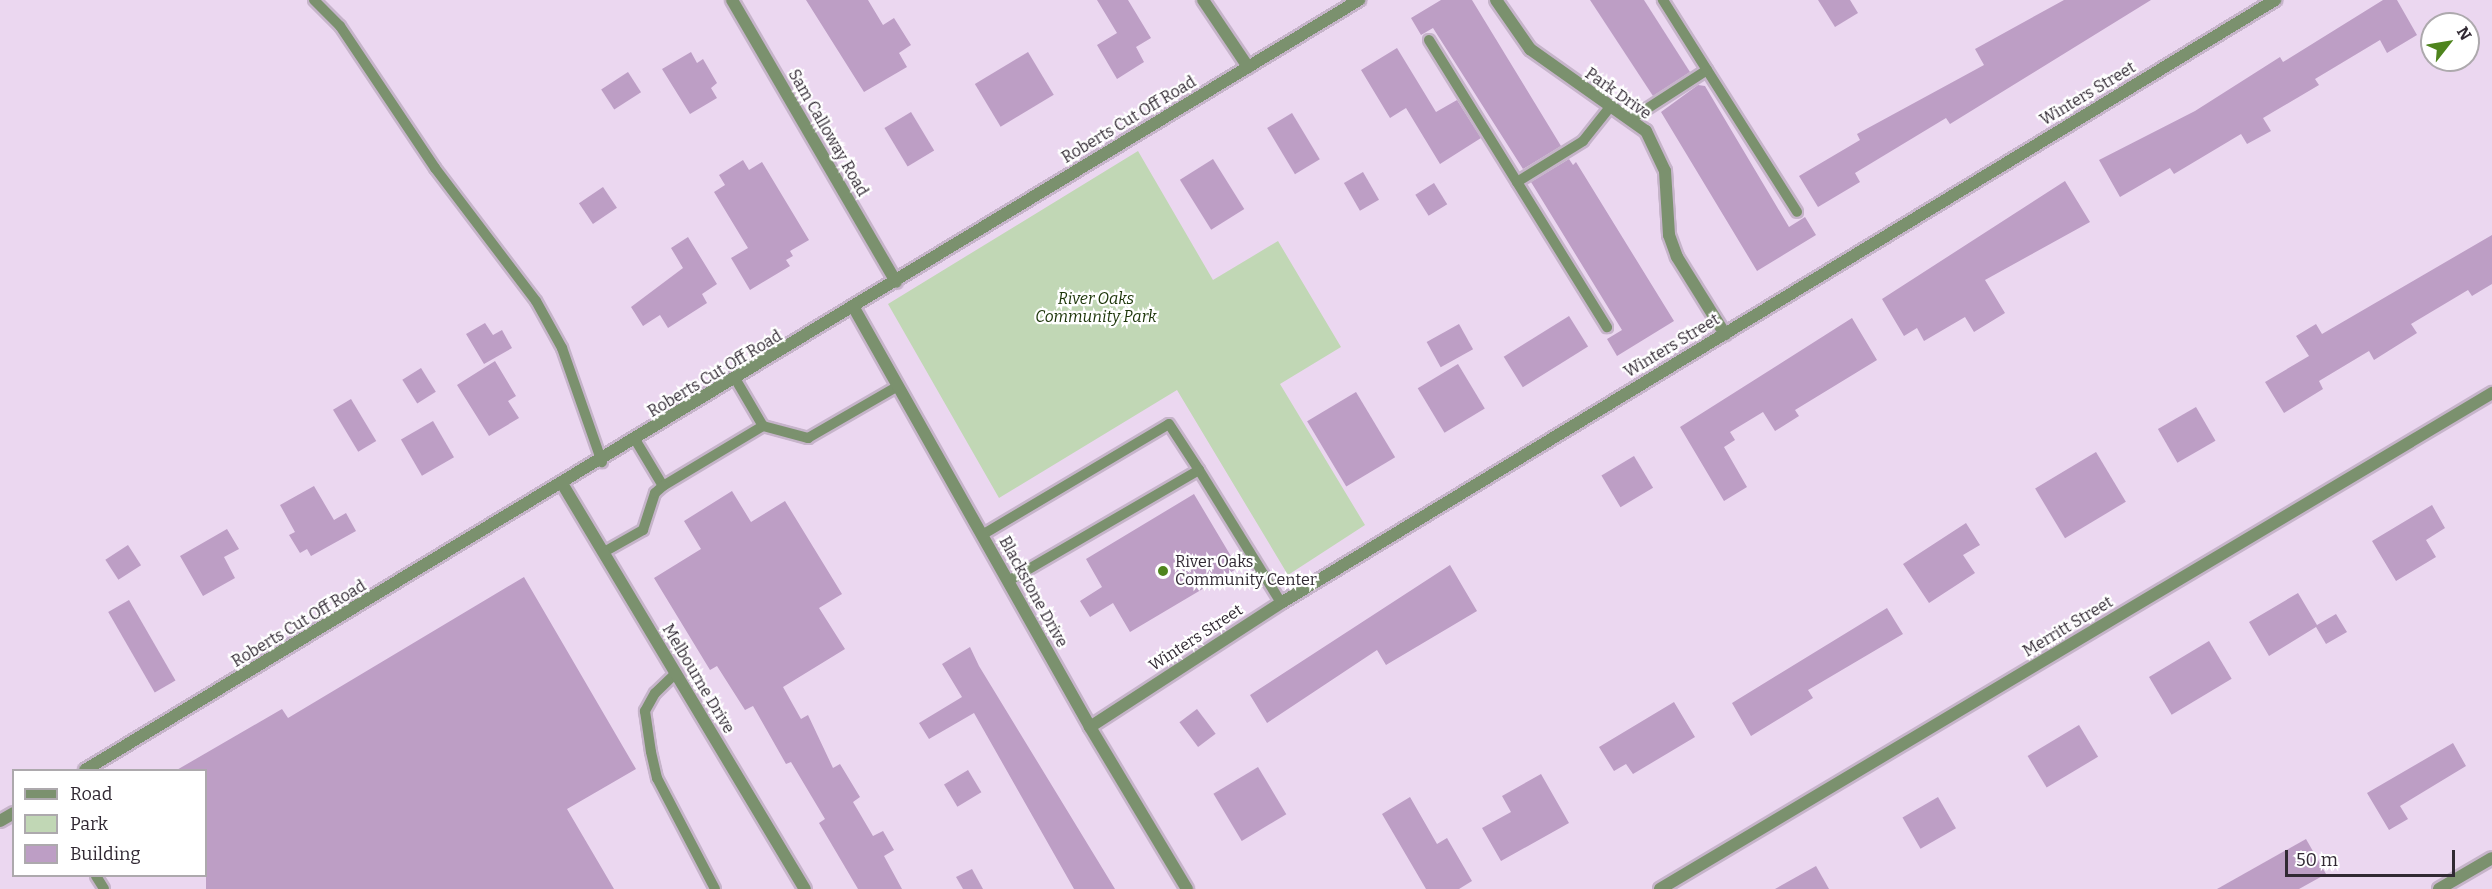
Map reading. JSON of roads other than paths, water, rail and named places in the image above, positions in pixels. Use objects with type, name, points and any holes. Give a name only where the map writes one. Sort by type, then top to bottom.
[{"type":"street","name":"Sam Calloway Road","points":[[732,0],[896,282]]},
{"type":"street","points":[[1203,0],[1248,67]]},
{"type":"street","name":"Roberts Cut Off Road","points":[[88,769],[602,462],[1359,0]]},
{"type":"street","name":"Park Drive","points":[[1496,0],[1530,49],[1646,131],[1665,171],[1669,235],[1677,257],[1725,334]]},
{"type":"street","name":"Winters Street","points":[[1090,728],[1281,603],[2276,0]]},
{"type":"street","name":"Blackstone Drive","points":[[854,308],[1090,728],[1187,889]]},
{"type":"street","name":"Merritt Street","points":[[1660,889],[1679,884],[2492,393]]},
{"type":"street","name":"Melbourne Drive","points":[[563,485],[805,889]]},
{"type":"street","points":[[2439,889],[2492,858]]},
{"type":"lane","points":[[314,0],[340,26],[435,168],[536,301],[562,348],[602,462]]},
{"type":"lane","points":[[1663,0],[1797,212]]},
{"type":"lane","points":[[1429,40],[1607,327]]},
{"type":"lane","points":[[1631,120],[1707,70]]},
{"type":"lane","points":[[1518,182],[1583,141],[1610,106]]},
{"type":"lane","points":[[736,380],[763,426],[808,438],[898,386]]},
{"type":"lane","points":[[982,535],[1169,424],[1281,603]]},
{"type":"lane","points":[[604,552],[643,530],[655,493],[663,486],[763,426]]},
{"type":"lane","points":[[636,441],[663,486]]},
{"type":"lane","points":[[1008,581],[1199,470]]},
{"type":"lane","points":[[676,673],[655,693],[645,711],[651,752],[657,778],[715,889]]},
{"type":"place","name":"River Oaks Community Center","points":[[1163,571]]},
{"type":"park label","name":"River Oaks Community Park","points":[[1096,308]]}]
